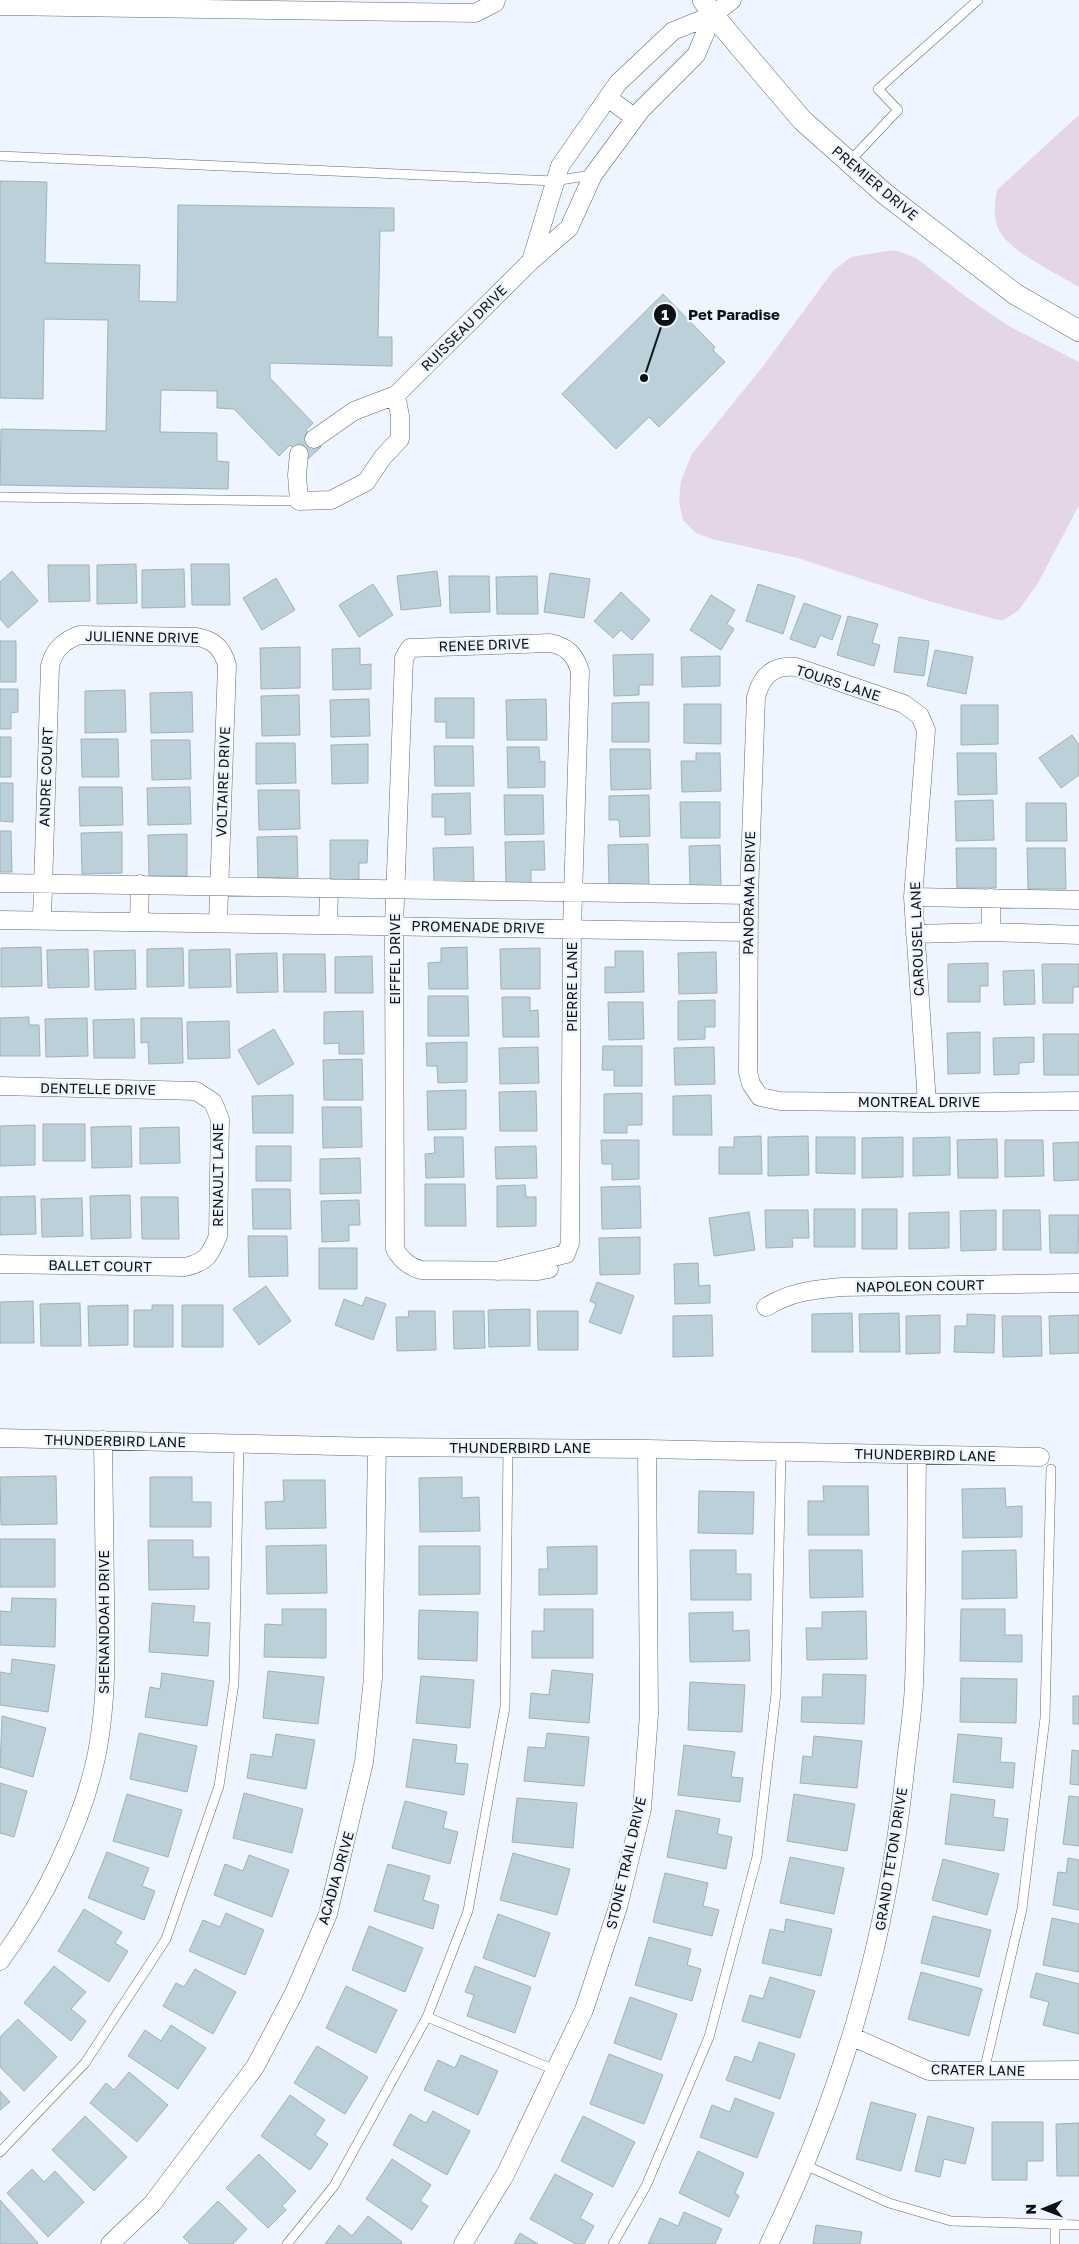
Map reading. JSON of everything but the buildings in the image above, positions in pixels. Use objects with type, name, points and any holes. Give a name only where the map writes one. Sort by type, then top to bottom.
[{"type":"street","points":[[0,6],[20,3],[475,13],[496,3],[496,0]]},
{"type":"street","name":"RUISSEAU DRIVE","points":[[531,262],[560,166],[618,83],[673,31],[708,8],[732,0]]},
{"type":"street","name":"RUISSEAU DRIVE","points":[[314,439],[354,411],[396,395],[531,262],[569,228],[592,175],[635,118],[696,55],[708,8]]},
{"type":"street","name":"PREMIER DRIVE","points":[[708,8],[802,120],[885,194],[1015,294],[1079,331]]},
{"type":"street","points":[[608,98],[635,118]]},
{"type":"street","points":[[299,454],[297,475],[299,501],[332,500],[366,482],[382,457],[400,439],[400,416],[396,395]]},
{"type":"street","name":"JULIENNE DRIVE","points":[[66,640],[79,635],[197,636],[208,639],[216,644]]},
{"type":"street","name":"ANDRE COURT","points":[[42,919],[50,666],[53,655],[66,640]]},
{"type":"street","name":"RENEE DRIVE","points":[[404,658],[410,648],[550,643],[568,650]]},
{"type":"street","name":"VOLTAIRE DRIVE","points":[[216,644],[224,654],[227,665],[218,922]]},
{"type":"street","name":"PIERRE LANE","points":[[497,1270],[566,1254],[570,1243],[572,929],[580,671],[576,660],[568,650]]},
{"type":"street","name":"EIFFEL DRIVE","points":[[404,658],[394,926],[395,1249],[401,1259],[422,1270],[497,1270]]},
{"type":"street","name":"TOURS LANE","points":[[759,686],[764,676],[774,670],[785,666],[796,667],[904,704],[920,716]]},
{"type":"street","name":"PANORAMA DRIVE","points":[[759,686],[756,697],[749,895],[748,1072],[750,1084],[760,1097]]},
{"type":"street","name":"CAROUSEL LANE","points":[[920,716],[926,730],[913,897],[927,1103]]},
{"type":"street","points":[[0,883],[749,895]]},
{"type":"street","points":[[139,921],[140,884]]},
{"type":"street","points":[[328,924],[329,888]]},
{"type":"street","points":[[913,897],[1079,900]]},
{"type":"street","points":[[991,898],[991,932]]},
{"type":"street","name":"PROMENADE DRIVE","points":[[0,920],[42,919],[748,932]]},
{"type":"street","points":[[915,934],[991,932],[1079,935]]},
{"type":"street","name":"DENTELLE DRIVE","points":[[0,1086],[196,1091]]},
{"type":"street","name":"RENAULT LANE","points":[[196,1091],[213,1102],[220,1119],[218,1236],[211,1253],[200,1263]]},
{"type":"street","name":"MONTREAL DRIVE","points":[[760,1097],[780,1100],[927,1103],[1079,1100]]},
{"type":"street","name":"BALLET COURT","points":[[0,1264],[184,1267],[200,1263]]},
{"type":"street","name":"NAPOLEON COURT","points":[[766,1308],[784,1296],[808,1290],[842,1287],[1079,1283]]},
{"type":"street","name":"THUNDERBIRD LANE","points":[[0,1438],[377,1447],[781,1452],[917,1456],[1046,1463]]},
{"type":"street","name":"SHENANDOAH DRIVE","points":[[0,1961],[24,1928],[55,1869],[81,1807],[96,1754],[106,1677],[103,1440]]},
{"type":"street","name":"ACADIA DRIVE","points":[[110,2244],[152,2204],[255,2067],[294,1993],[328,1914],[364,1762],[373,1678],[377,1447]]},
{"type":"street","name":"STONE TRAIL DRIVE","points":[[464,2244],[505,2175],[584,2010],[612,1926],[642,1809],[649,1714],[647,1449]]},
{"type":"street","name":"GRAND TETON DRIVE","points":[[769,2244],[805,2165],[832,2099],[853,2037],[878,1939],[900,1825],[914,1685],[917,1456]]},
{"type":"street","name":"CRATER LANE","points":[[853,2037],[929,2071],[1079,2070]]},
{"type":"lane","points":[[849,162],[898,110],[878,89],[978,0]]},
{"type":"lane","points":[[0,156],[554,181],[592,175]]},
{"type":"lane","points":[[0,497],[299,501]]},
{"type":"lane","points":[[0,2152],[85,2063],[166,1939],[219,1786],[234,1683],[239,1444]]},
{"type":"lane","points":[[287,2244],[334,2186],[427,2017],[468,1911],[505,1707],[508,1448]]},
{"type":"lane","points":[[613,2244],[646,2186],[710,2037],[758,1857],[776,1693],[781,1452]]},
{"type":"lane","points":[[984,2072],[1022,1909],[1045,1718],[1046,1463]]},
{"type":"lane","points":[[427,2017],[555,2070]]},
{"type":"lane","points":[[805,2165],[889,2203],[951,2221],[1079,2225]]},
{"type":"lane","points":[[1055,2225],[1056,2244]]},
{"type":"shaded area","points":[[1079,115],[1079,287],[1032,260],[1009,243],[1001,234],[997,225],[995,203],[997,190]]},
{"type":"shaded area","points":[[894,250],[916,258],[965,296],[1007,325],[1079,362],[1079,505],[1038,583],[1018,611],[1002,621],[932,602],[798,558],[712,539],[696,533],[683,520],[679,501],[681,481],[692,454],[764,365],[833,271],[851,257]]},
{"type":"place","name":"Pet Paradise","points":[[644,378]]}]
